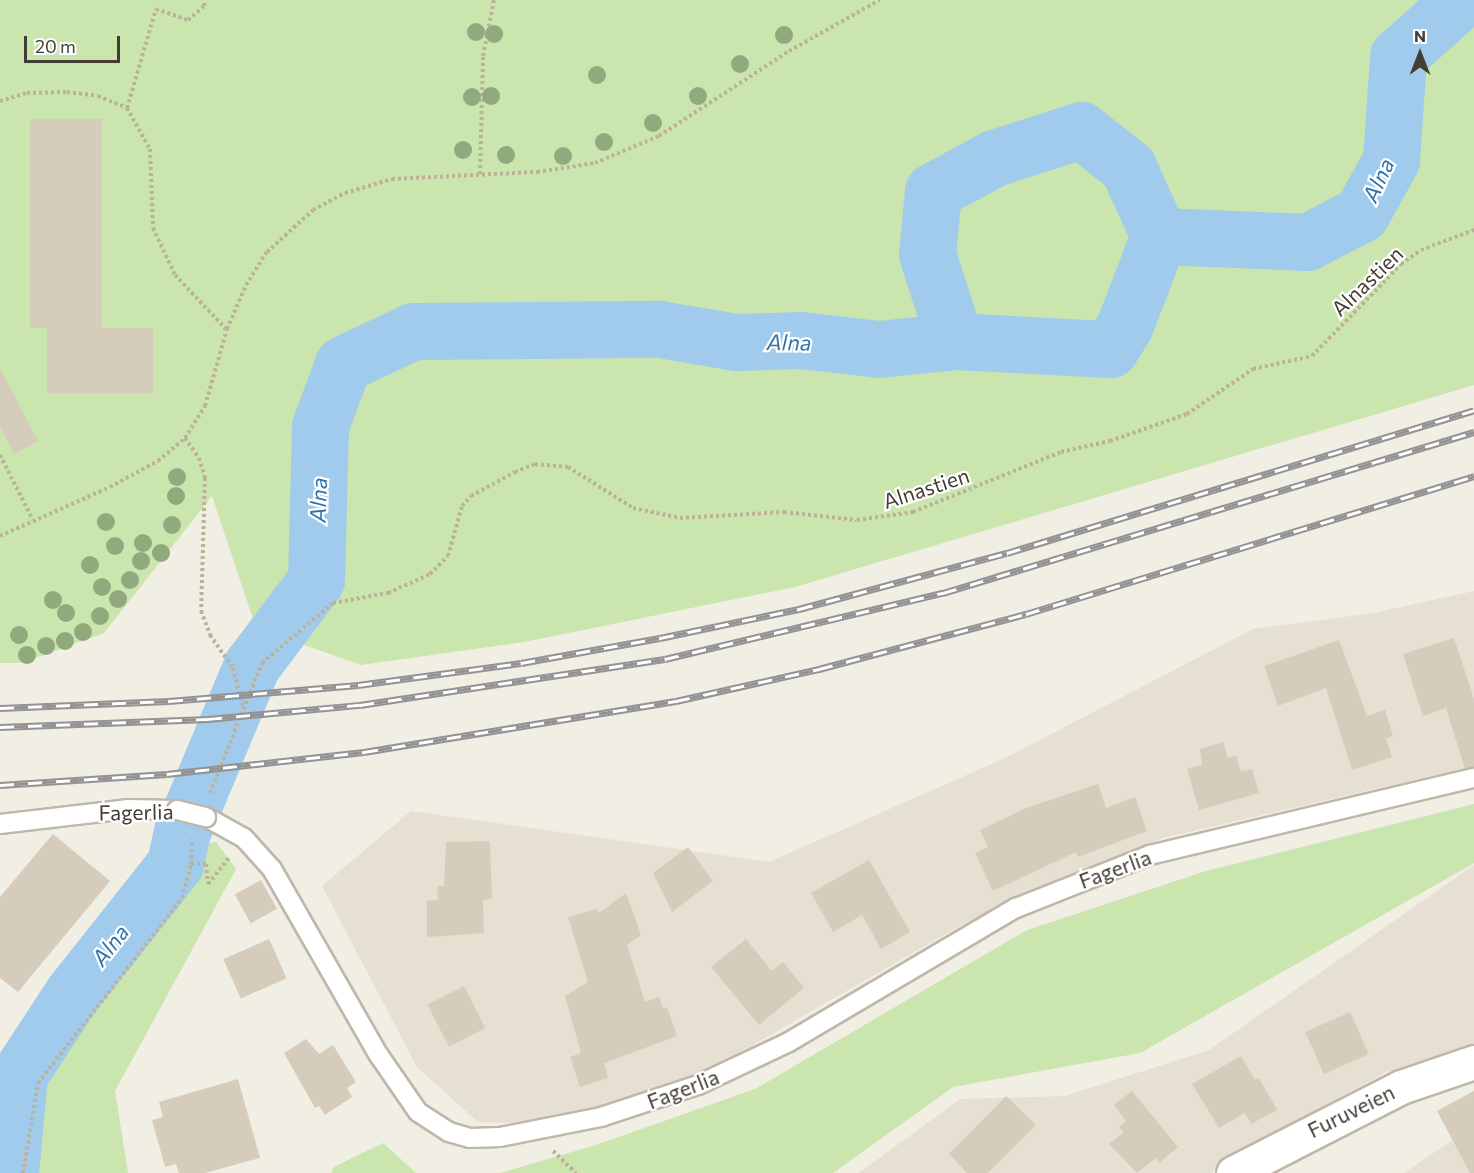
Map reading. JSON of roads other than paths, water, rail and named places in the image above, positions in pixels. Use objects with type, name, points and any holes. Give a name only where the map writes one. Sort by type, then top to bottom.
[{"type":"street","name":"Furuveien","points":[[1233,1173],[1401,1087],[1474,1062]]},
{"type":"lane","name":"Fagerlia","points":[[0,824],[117,810],[177,810],[206,817],[243,838],[272,869],[378,1054],[418,1112],[449,1132],[470,1138],[500,1137],[601,1117],[698,1085],[789,1042],[1016,908],[1150,855],[1474,778]]},
{"type":"waterway","name":"Alna","points":[[10,1173],[19,1075],[72,994],[175,864],[182,832],[252,665],[316,580],[320,426],[343,364],[413,331],[659,329],[737,342],[800,340],[879,349],[955,341],[927,254],[933,191],[994,158],[1081,130],[1128,167],[1159,236],[1307,242],[1361,214],[1391,160],[1398,56],[1461,0]]},
{"type":"waterway","name":"Alna","points":[[955,341],[1110,349],[1124,327],[1159,236]]},
{"type":"railway","points":[[0,708],[169,701],[358,685],[521,663],[660,638],[799,609],[1007,553],[1474,410]]},
{"type":"railway","points":[[0,727],[208,719],[360,705],[665,659],[943,593],[1474,432]]},
{"type":"railway","points":[[0,785],[167,774],[364,752],[676,701],[819,669],[1026,614],[1474,476]]}]
